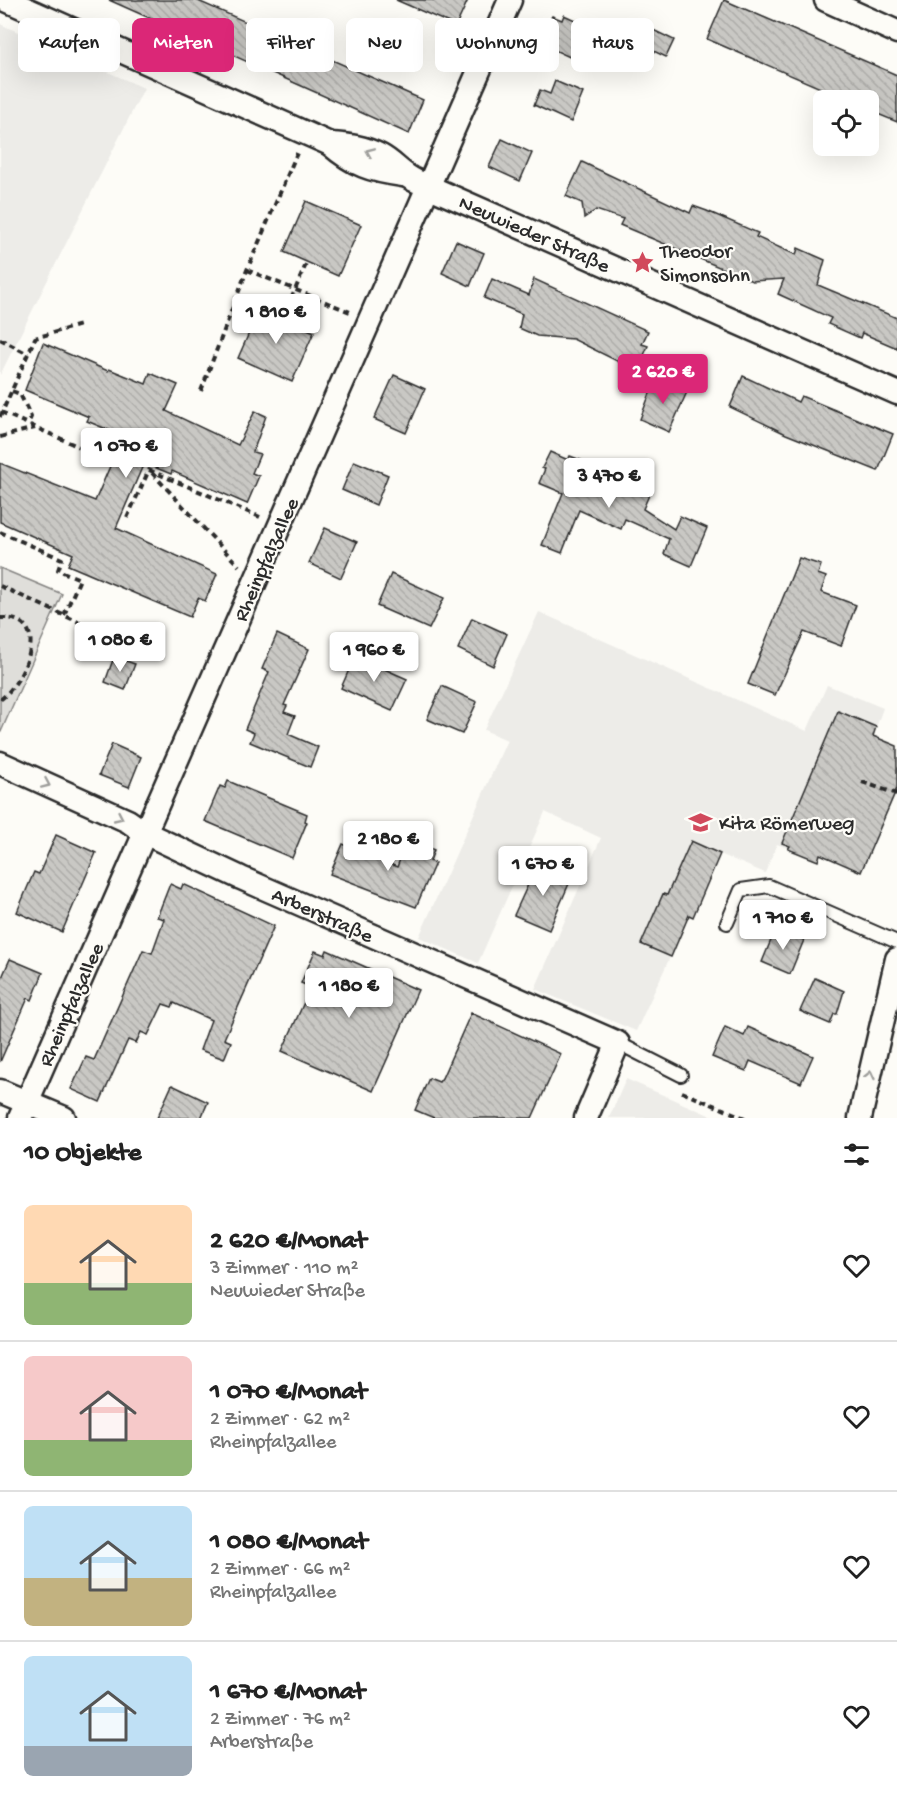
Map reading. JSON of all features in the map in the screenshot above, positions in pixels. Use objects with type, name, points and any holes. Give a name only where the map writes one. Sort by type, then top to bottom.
[{"type":"street","name":"Neuwieder Straße","points":[[6,0],[330,144],[350,161],[377,172],[403,175],[897,393]]},
{"type":"street","name":"Rheinpfalzallee","points":[[24,1110],[510,0]]},
{"type":"street","points":[[826,0],[897,32]]},
{"type":"street","name":"Arberstraße","points":[[0,763],[128,821],[145,833],[384,942],[618,1043]]},
{"type":"street","points":[[860,1118],[897,959]]},
{"type":"street","points":[[586,1118],[618,1043]]},
{"type":"street","points":[[0,1091],[24,1110],[64,1118]]},
{"type":"lane","points":[[727,923],[741,890],[769,886],[897,942]]},
{"type":"lane","name":"Arberstraße","points":[[618,1043],[681,1075]]},
{"type":"path","points":[[201,392],[247,270],[306,134]]},
{"type":"path","points":[[283,318],[307,262]]},
{"type":"path","points":[[247,270],[336,307]]},
{"type":"path","points":[[80,326],[35,338],[1,414],[104,458]]},
{"type":"path","points":[[0,339],[28,354]]},
{"type":"path","points":[[12,391],[20,394],[31,417],[28,424]]},
{"type":"path","points":[[0,437],[36,428]]},
{"type":"path","points":[[149,470],[255,583]]},
{"type":"path","points":[[149,470],[243,509]]},
{"type":"path","points":[[127,518],[149,470]]},
{"type":"path","points":[[0,532],[62,560],[58,570],[80,579],[64,615]]},
{"type":"path","points":[[0,586],[83,624]]},
{"type":"path","points":[[0,618],[21,622],[28,629],[31,650],[17,682],[0,700]]},
{"type":"path","points":[[862,782],[897,794]]},
{"type":"shaded area","points":[[0,24],[18,32],[18,72],[108,72],[144,88],[0,375]]},
{"type":"shaded area","points":[[0,568],[62,594],[0,734]]},
{"type":"shaded area","name":"Kita Römerweg","points":[[539,612],[807,731],[827,685],[883,708],[873,736],[897,746],[897,785],[849,786],[818,861],[777,844],[765,873],[720,854],[693,917],[689,916],[636,1031],[535,989],[601,838],[545,812],[478,963],[419,937],[507,740],[484,730]]},
{"type":"shaded area","points":[[626,1079],[716,1118],[609,1118]]},
{"type":"building","points":[[109,0],[196,0],[246,22],[246,61],[234,56],[234,18],[149,18]]},
{"type":"building","points":[[396,0],[468,0],[460,18],[438,18]]},
{"type":"building","points":[[724,0],[897,75],[897,122],[879,115],[879,90],[825,90],[707,39]]},
{"type":"building","points":[[564,15],[571,18],[571,58],[559,52],[559,19],[562,20]]},
{"type":"building","points":[[654,30],[674,40],[666,57],[654,51]]},
{"type":"building","points":[[334,61],[346,66],[346,72],[359,72],[423,100],[409,134],[270,72],[334,72]]},
{"type":"building","points":[[555,81],[583,93],[571,122],[534,105],[540,90],[550,94]]},
{"type":"building","points":[[502,139],[532,153],[520,181],[489,167]]},
{"type":"building","points":[[582,162],[690,213],[693,206],[758,233],[756,237],[796,255],[798,248],[825,260],[818,285],[897,318],[897,348],[862,333],[860,338],[828,324],[831,318],[778,294],[784,279],[752,281],[620,225],[623,219],[596,210],[584,218],[582,203],[566,196]]},
{"type":"building","points":[[306,201],[361,225],[338,276],[284,252]]},
{"type":"building","points":[[456,241],[484,253],[470,286],[442,273]]},
{"type":"building","points":[[492,279],[529,295],[534,279],[648,331],[642,344],[648,346],[637,371],[573,339],[537,336],[519,328],[522,314],[484,298]]},
{"type":"building","points":[[260,308],[314,332],[292,382],[238,358]]},
{"type":"building","points":[[43,343],[108,371],[109,369],[146,384],[150,373],[178,385],[166,411],[238,445],[255,411],[266,416],[253,452],[260,454],[252,473],[259,476],[247,504],[172,471],[171,474],[144,463],[116,528],[217,574],[205,601],[198,598],[190,617],[68,565],[73,554],[0,522],[0,463],[95,501],[123,436],[87,421],[89,417],[25,390]]},
{"type":"building","points":[[394,375],[425,389],[406,433],[374,419]]},
{"type":"building","points":[[743,376],[798,402],[801,396],[893,434],[878,471],[786,434],[730,407]]},
{"type":"building","points":[[656,378],[687,392],[669,432],[640,419]]},
{"type":"building","points":[[550,452],[568,460],[570,456],[588,463],[583,472],[615,488],[618,482],[649,495],[643,509],[674,529],[680,516],[707,528],[691,566],[664,554],[669,539],[625,519],[621,529],[579,510],[562,553],[542,545],[563,493],[539,483],[545,469],[542,468]]},
{"type":"building","points":[[354,461],[388,475],[376,505],[342,490]]},
{"type":"building","points":[[325,528],[357,542],[341,578],[309,563]]},
{"type":"building","points":[[799,558],[821,565],[818,574],[826,577],[821,592],[856,605],[841,646],[804,632],[775,695],[748,684]]},
{"type":"building","points":[[391,574],[444,598],[429,629],[377,606]]},
{"type":"building","points":[[472,618],[507,634],[493,666],[458,649]]},
{"type":"building","points":[[277,634],[309,649],[284,705],[287,706],[284,712],[295,716],[288,734],[318,747],[310,767],[250,742],[254,733],[245,729],[269,672],[262,669]]},
{"type":"building","points":[[355,656],[407,679],[392,711],[341,688]]},
{"type":"building","points":[[114,657],[135,664],[125,690],[105,682]]},
{"type":"building","points":[[442,686],[477,702],[462,734],[427,719]]},
{"type":"building","points":[[838,711],[876,727],[873,736],[897,746],[897,788],[861,872],[820,854],[818,861],[788,849],[790,846],[782,843]]},
{"type":"building","points":[[112,744],[141,757],[129,787],[99,775]]},
{"type":"building","points":[[228,781],[307,814],[305,821],[307,822],[292,858],[205,821],[220,786],[225,788]]},
{"type":"building","points":[[56,835],[96,853],[62,932],[17,912],[34,872],[39,874]]},
{"type":"building","points":[[691,841],[720,854],[693,917],[689,915],[671,957],[641,944],[663,894],[667,895]]},
{"type":"building","points":[[414,842],[434,850],[430,861],[435,863],[416,907],[330,874],[343,844],[397,867],[404,849],[410,851]]},
{"type":"building","points":[[537,865],[571,879],[549,930],[514,915]]},
{"type":"building","points":[[170,884],[181,889],[183,884],[274,926],[224,1039],[231,1042],[224,1059],[200,1050],[211,1020],[174,1003],[172,1007],[163,1004],[148,1035],[141,1032],[136,1043],[128,1040],[100,1102],[71,1089],[86,1057],[94,1060],[143,950],[152,953],[164,919],[157,917]]},
{"type":"building","points":[[776,928],[804,940],[790,974],[762,962]]},
{"type":"building","points":[[327,950],[418,990],[373,1091],[282,1051],[311,987],[301,983],[315,951],[325,955]]},
{"type":"building","points":[[10,959],[43,973],[32,1000],[28,998],[0,1062],[0,982]]},
{"type":"building","points":[[815,978],[844,991],[837,1014],[834,1014],[830,1024],[800,1011]]},
{"type":"building","points":[[471,1013],[561,1054],[532,1118],[434,1118],[415,1110],[429,1078],[439,1082],[442,1078]]},
{"type":"building","points":[[725,1027],[744,1036],[748,1027],[813,1056],[801,1083],[750,1061],[746,1071],[712,1057]]},
{"type":"building","points":[[172,1085],[208,1102],[201,1118],[157,1118]]},
{"type":"place","name":"Theodor Simonsohn","points":[[642,262]]},
{"type":"place","name":"Kita Römerweg","points":[[701,822]]}]
